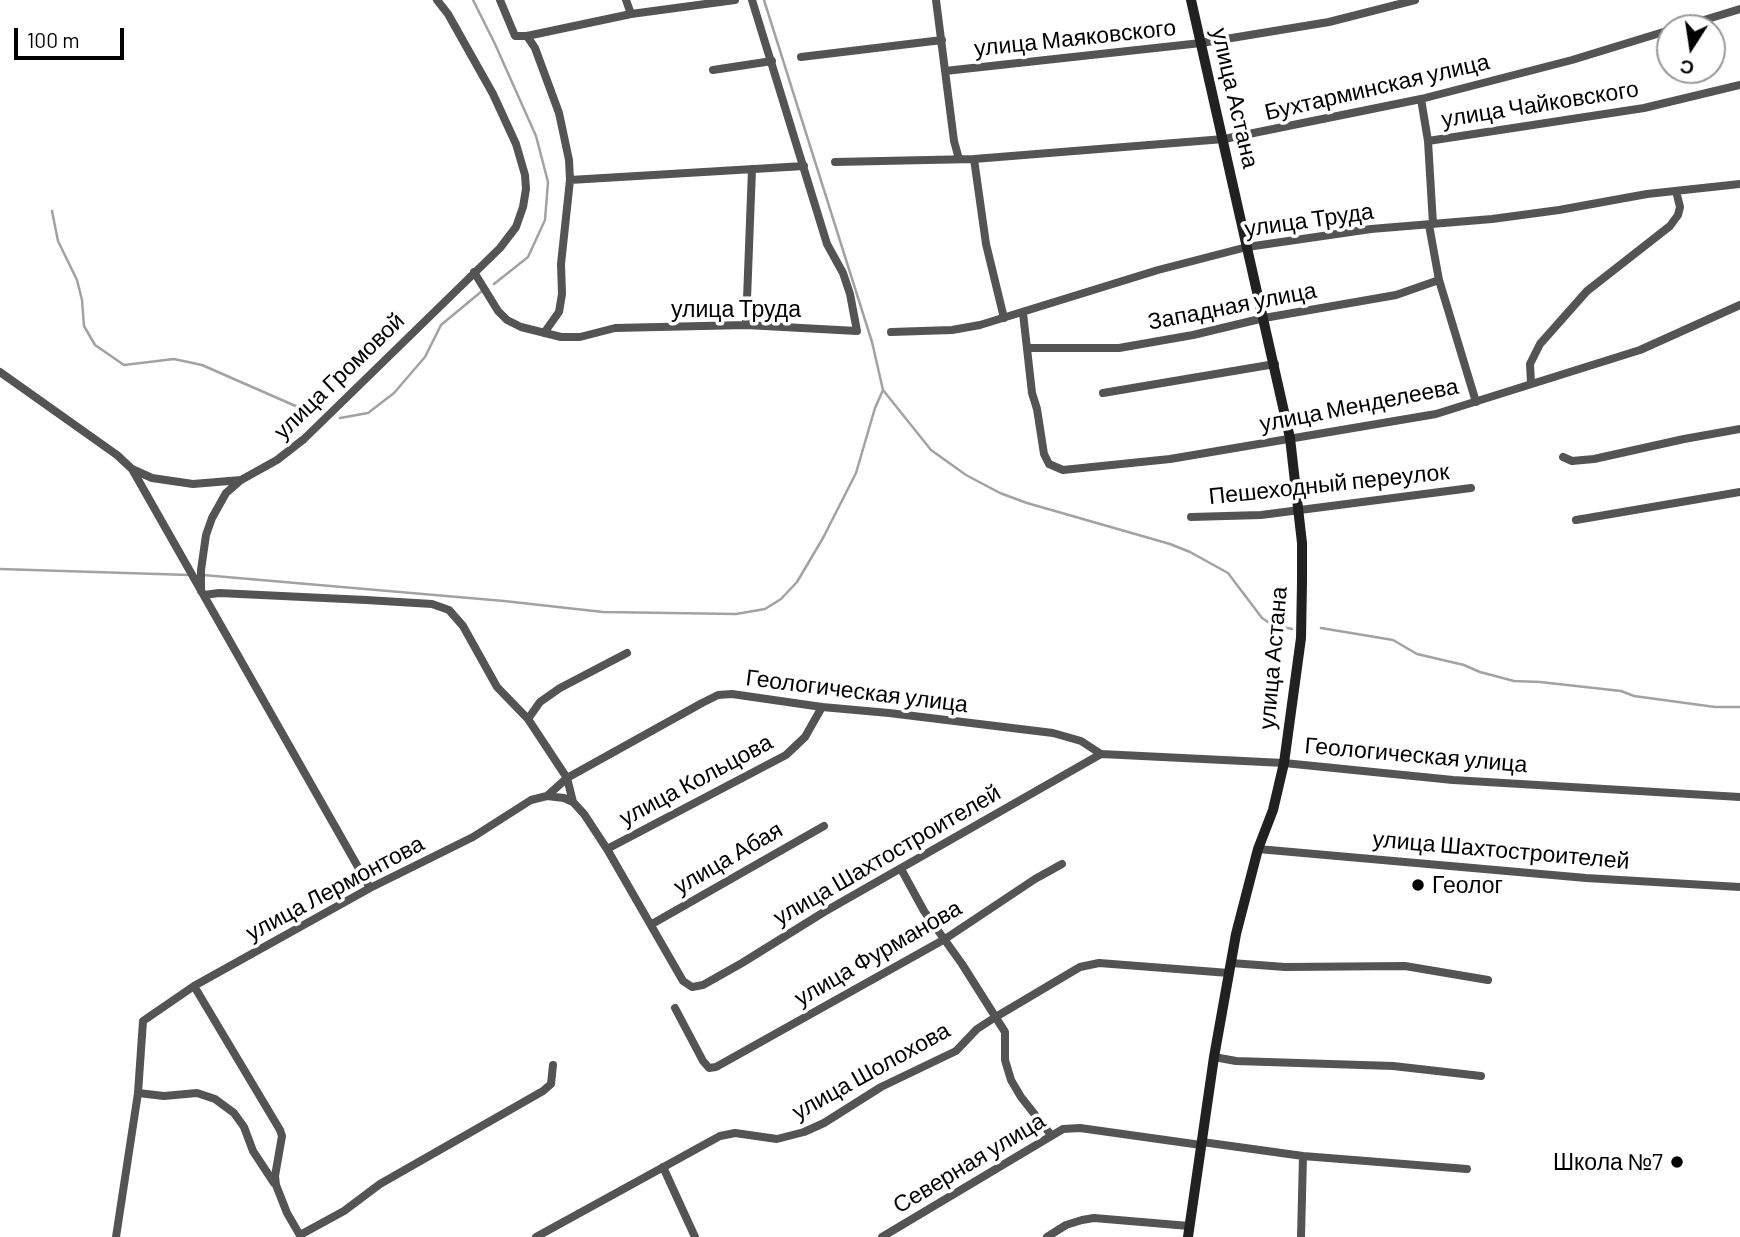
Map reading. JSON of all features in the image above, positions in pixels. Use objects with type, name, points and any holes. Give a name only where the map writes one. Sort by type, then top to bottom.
[{"type":"street","name":"улица Громовой","points":[[203,593],[203,552],[212,518],[226,493],[304,439],[500,248],[516,227],[526,189],[516,144],[493,94],[448,14],[437,0]]},
{"type":"street","points":[[500,0],[515,36],[527,36],[631,14],[735,0]]},
{"type":"street","points":[[626,0],[631,14]]},
{"type":"street","points":[[570,180],[804,166],[752,0]]},
{"type":"street","points":[[936,0],[954,141],[959,159]]},
{"type":"street","name":"улица Астана","points":[[1189,1231],[1214,1056],[1236,934],[1258,849],[1273,810],[1284,763],[1301,629],[1301,543],[1290,438],[1191,0]]},
{"type":"street","name":"улица Маяковского","points":[[945,71],[1201,43],[1329,22],[1415,0]]},
{"type":"street","name":"Бухтарминская улица","points":[[835,162],[974,159],[1224,139],[1421,99],[1545,67],[1656,34]]},
{"type":"street","points":[[527,36],[535,48],[559,113],[569,160],[570,180],[561,264],[562,294],[559,312],[544,333]]},
{"type":"street","name":"улица Маяковского","points":[[801,57],[942,40]]},
{"type":"street","points":[[713,70],[772,61]]},
{"type":"street","name":"улица Чайковского","points":[[1427,141],[1644,108],[1740,85]]},
{"type":"street","points":[[1421,99],[1427,141],[1431,224],[1439,280],[1476,402]]},
{"type":"street","points":[[974,159],[986,244],[1004,318]]},
{"type":"street","name":"улица Труда","points":[[474,272],[498,311],[507,320],[544,333],[580,337],[615,328],[746,325],[857,331],[850,294],[843,273],[827,243],[804,166]]},
{"type":"street","points":[[746,325],[752,169]]},
{"type":"street","name":"улица Труда","points":[[891,332],[952,330],[1004,318],[1158,270],[1247,247],[1305,237],[1559,210],[1614,199],[1740,184]]},
{"type":"street","points":[[1531,383],[1530,364],[1540,344],[1587,291],[1670,226],[1680,207],[1676,191]]},
{"type":"street","name":"Западная улица","points":[[1028,348],[1119,348],[1193,335],[1264,318],[1396,295],[1439,280]]},
{"type":"street","name":"улица Менделеева","points":[[1028,348],[1032,393],[1044,454],[1049,464],[1063,470],[1170,459],[1436,414],[1640,350],[1740,305]]},
{"type":"street","points":[[1023,313],[1028,348]]},
{"type":"street","points":[[1103,393],[1275,364]]},
{"type":"street","points":[[0,372],[132,469],[152,478],[193,484],[242,480]]},
{"type":"street","points":[[1563,457],[1572,461],[1594,459],[1740,429]]},
{"type":"street","points":[[132,469],[370,888]]},
{"type":"street","name":"Пешеходный переулок","points":[[1191,517],[1261,515],[1471,488]]},
{"type":"street","points":[[1576,520],[1740,492]]},
{"type":"street","points":[[203,593],[432,604],[449,610],[463,626],[497,687],[528,719],[567,778],[573,802]]},
{"type":"street","points":[[528,719],[540,702],[560,688],[627,653]]},
{"type":"street","name":"Геологическая улица","points":[[719,695],[732,694],[1053,733],[1081,741],[1101,754],[1284,763],[1453,780],[1740,797]]},
{"type":"street","name":"улица Лермонтова","points":[[138,1093],[144,1021],[194,986],[370,888],[473,836],[531,800],[547,796],[567,778],[719,695]]},
{"type":"street","name":"улица Кольцова","points":[[607,849],[786,755],[805,737],[822,707]]},
{"type":"street","name":"улица Шахтостроителей","points":[[652,924],[683,981],[692,987],[703,985],[824,912],[1101,754]]},
{"type":"street","points":[[547,796],[573,802],[584,814],[652,924]]},
{"type":"street","name":"улица Абая","points":[[652,924],[824,826]]},
{"type":"street","name":"улица Шахтостроителей","points":[[1258,849],[1586,878],[1740,887]]},
{"type":"street","name":"улица Фурманова","points":[[675,1008],[709,1068],[732,1059],[945,939],[1035,878],[1062,864]]},
{"type":"street","points":[[901,869],[924,911],[1005,1032],[1005,1060],[1011,1080],[1051,1135]]},
{"type":"street","name":"улица Шолохова","points":[[536,1237],[727,1133],[777,1139],[824,1123],[881,1087],[956,1051],[977,1029],[1022,999],[1087,965],[1099,963],[1230,968],[1405,966],[1488,980]]},
{"type":"street","points":[[194,986],[280,1130],[282,1136],[276,1185]]},
{"type":"street","points":[[1214,1056],[1236,1060],[1393,1066],[1481,1076]]},
{"type":"street","points":[[116,1237],[138,1093],[164,1096],[197,1093],[215,1099],[234,1113],[244,1127],[253,1151],[276,1185],[287,1213],[301,1236],[344,1212],[380,1184],[543,1091],[551,1084],[553,1065]]},
{"type":"street","name":"Северная улица","points":[[882,1237],[1063,1129],[1080,1128],[1303,1156],[1467,1169]]},
{"type":"street","points":[[1301,1237],[1303,1156]]},
{"type":"street","points":[[663,1167],[695,1237]]},
{"type":"street","points":[[1047,1237],[1066,1225],[1094,1218],[1189,1231]]},
{"type":"waterway","points":[[473,0],[536,136],[548,182],[545,220],[528,257],[494,284]]},
{"type":"waterway","points":[[203,575],[603,612],[736,614],[765,609],[781,599],[797,582],[856,473],[883,390],[872,342],[764,0]]},
{"type":"waterway","points":[[52,211],[58,241],[77,280],[84,326],[95,345],[124,365],[174,359],[202,365],[307,411]]},
{"type":"waterway","points":[[340,418],[368,413],[394,393],[425,357],[441,325],[482,291]]},
{"type":"waterway","points":[[883,390],[931,450],[966,475],[1000,493],[1027,503],[1190,552],[1228,573],[1262,618],[1271,624],[1292,629]]},
{"type":"waterway","points":[[0,569],[189,575]]},
{"type":"waterway","points":[[1321,628],[1393,640],[1417,654],[1514,681],[1621,691],[1634,696],[1715,707],[1740,707]]},
{"type":"place","name":"Геолог","points":[[1418,885]]},
{"type":"place","name":"Школа №7","points":[[1677,1162]]}]
